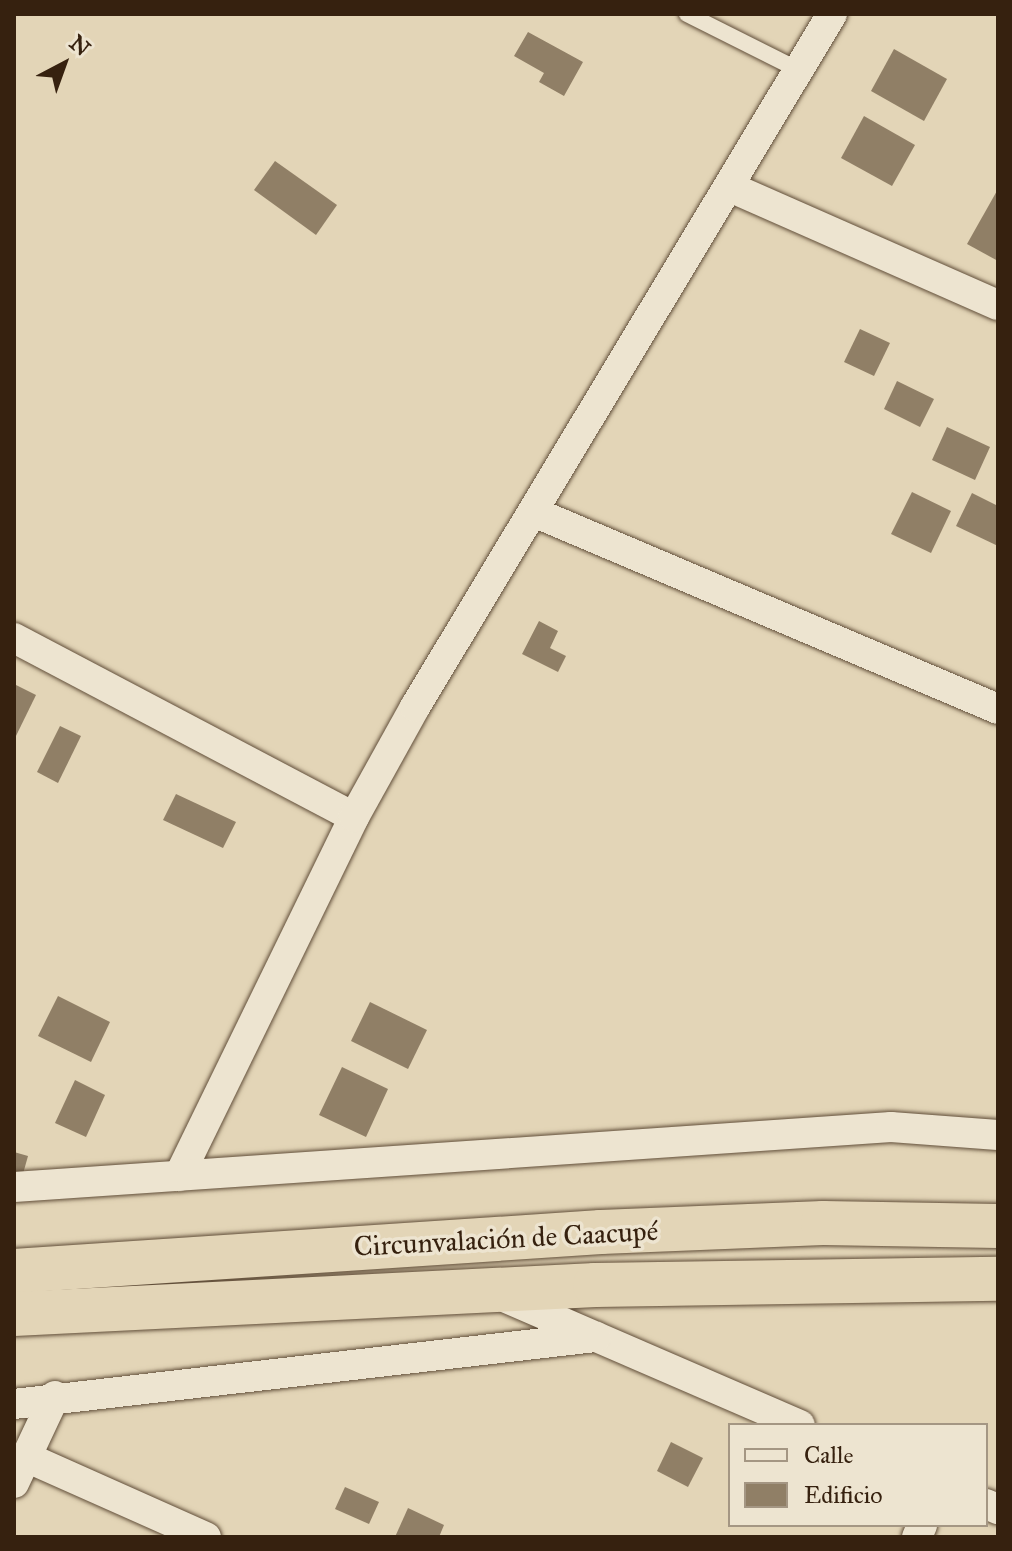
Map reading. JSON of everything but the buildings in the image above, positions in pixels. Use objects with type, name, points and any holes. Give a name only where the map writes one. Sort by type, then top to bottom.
[{"type":"highway","name":"Circunvalación de Caacupé","points":[[14,1271],[601,1232],[823,1223],[998,1226]]},
{"type":"highway","name":"Circunvalación de Caacupé","points":[[14,1314],[487,1290],[998,1279]]},
{"type":"street","points":[[179,1176],[354,817],[832,14]]},
{"type":"street","points":[[730,187],[998,305]]},
{"type":"street","points":[[536,513],[998,709]]},
{"type":"street","points":[[14,638],[354,817]]},
{"type":"street","points":[[14,1187],[891,1127],[998,1135]]},
{"type":"street","points":[[487,1290],[795,1423]]},
{"type":"street","points":[[14,1404],[55,1396],[596,1337]]},
{"type":"street","points":[[55,1396],[20,1470],[206,1537]]},
{"type":"lane","points":[[687,14],[799,70]]}]
